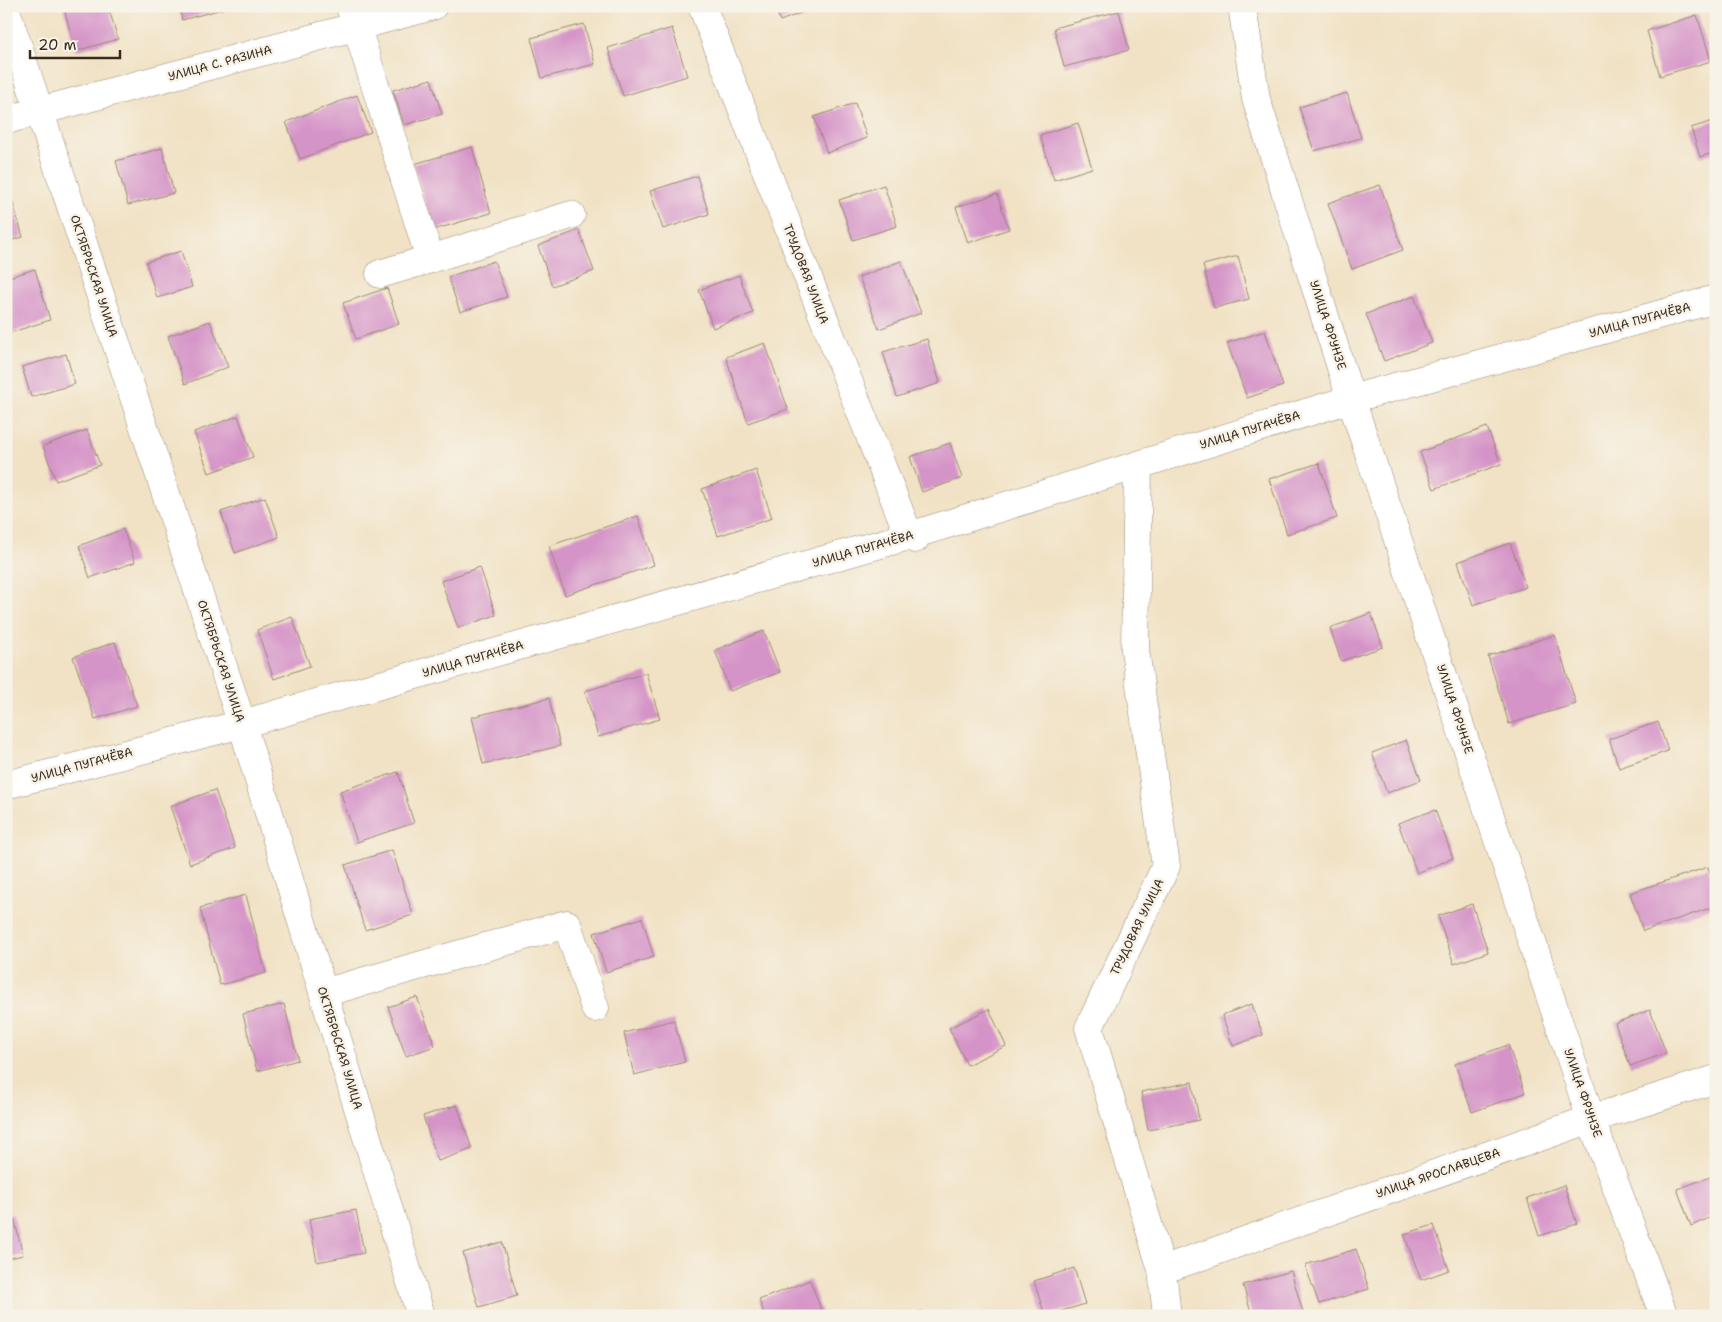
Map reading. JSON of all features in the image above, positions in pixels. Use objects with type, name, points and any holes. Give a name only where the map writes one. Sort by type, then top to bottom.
[{"type":"street","name":"УЛИЦА С. РАЗИНА","points":[[6,120],[354,17],[433,6]]},
{"type":"street","name":"ТРУДОВАЯ УЛИЦА","points":[[702,6],[912,537]]},
{"type":"street","name":"УЛИЦА ФРУНЗЕ","points":[[1242,6],[1256,99],[1351,399],[1591,1119],[1664,1316]]},
{"type":"street","name":"ОКТЯБРЬСКАЯ УЛИЦА","points":[[6,10],[242,724],[421,1316]]},
{"type":"street","points":[[354,17],[430,258]]},
{"type":"street","points":[[380,274],[571,215]]},
{"type":"street","name":"УЛИЦА ПУГАЧЁВА","points":[[6,785],[242,724],[912,537],[1351,399],[1716,299]]},
{"type":"street","name":"ТРУДОВАЯ УЛИЦА","points":[[1138,465],[1135,650],[1166,866],[1089,1028],[1162,1270],[1167,1316]]},
{"type":"street","points":[[323,993],[567,924],[595,1008]]},
{"type":"street","name":"УЛИЦА ЯРОСЛАВЦЕВА","points":[[1162,1270],[1591,1119],[1716,1079]]},
{"type":"building","points":[[63,6],[108,6],[118,39],[76,51]]},
{"type":"building","points":[[179,6],[229,6],[229,7],[182,20]]},
{"type":"building","points":[[775,6],[819,6],[780,21]]},
{"type":"building","points":[[1119,11],[1129,50],[1064,67],[1054,28]]},
{"type":"building","points":[[1697,15],[1711,61],[1660,76],[1647,31]]},
{"type":"building","points":[[584,24],[595,64],[542,78],[531,38]]},
{"type":"building","points":[[672,28],[687,76],[623,96],[608,48]]},
{"type":"building","points":[[431,79],[442,114],[404,125],[393,90]]},
{"type":"building","points":[[1347,93],[1361,138],[1314,151],[1299,107]]},
{"type":"building","points":[[357,95],[371,132],[300,159],[286,122]]},
{"type":"building","points":[[855,103],[867,138],[827,153],[814,117]]},
{"type":"building","points":[[1716,120],[1716,152],[1700,157],[1691,128]]},
{"type":"building","points":[[1078,123],[1092,168],[1054,180],[1040,135]]},
{"type":"building","points":[[472,147],[491,213],[433,230],[414,164]]},
{"type":"building","points":[[162,148],[174,193],[128,205],[116,161]]},
{"type":"building","points":[[697,176],[709,214],[663,229],[650,191]]},
{"type":"building","points":[[884,185],[897,226],[853,240],[839,200]]},
{"type":"building","points":[[1380,185],[1403,250],[1352,269],[1328,203]]},
{"type":"building","points":[[10,193],[23,237],[6,242],[6,194]]},
{"type":"building","points":[[997,194],[1009,229],[968,243],[956,207]]},
{"type":"building","points":[[1716,206],[1716,220],[1715,220],[1711,207]]},
{"type":"building","points":[[579,230],[594,271],[552,286],[538,246]]},
{"type":"building","points":[[181,251],[192,287],[157,298],[146,262]]},
{"type":"building","points":[[1238,256],[1249,299],[1214,308],[1203,265]]},
{"type":"building","points":[[494,261],[507,297],[460,312],[448,277]]},
{"type":"building","points":[[901,261],[921,313],[879,329],[859,277]]},
{"type":"building","points":[[35,269],[50,320],[6,334],[6,278]]},
{"type":"building","points":[[739,275],[753,313],[713,328],[699,290]]},
{"type":"building","points":[[387,288],[399,324],[356,339],[343,303]]},
{"type":"building","points":[[1414,296],[1432,343],[1384,361],[1366,314]]},
{"type":"building","points":[[210,321],[228,367],[185,384],[168,336]]},
{"type":"building","points":[[1265,331],[1283,386],[1247,398],[1227,343]]},
{"type":"building","points":[[927,339],[940,383],[897,397],[883,352]]},
{"type":"building","points":[[765,343],[788,409],[748,423],[726,357]]},
{"type":"building","points":[[66,354],[75,384],[31,397],[22,367]]},
{"type":"building","points":[[238,416],[253,457],[209,473],[194,432]]},
{"type":"building","points":[[1487,427],[1501,464],[1434,489],[1420,452]]},
{"type":"building","points":[[87,430],[100,465],[56,481],[43,446]]},
{"type":"building","points":[[950,443],[962,478],[922,492],[910,457]]},
{"type":"building","points":[[1319,463],[1337,518],[1287,534],[1269,479]]},
{"type":"building","points":[[756,470],[772,518],[718,536],[702,489]]},
{"type":"building","points":[[265,497],[279,537],[235,553],[221,512]]},
{"type":"building","points":[[638,516],[654,565],[565,595],[549,546]]},
{"type":"building","points":[[123,529],[135,562],[90,578],[79,546]]},
{"type":"building","points":[[1510,543],[1526,587],[1473,605],[1458,562]]},
{"type":"building","points":[[480,567],[496,615],[458,628],[441,581]]},
{"type":"building","points":[[1371,613],[1383,647],[1341,661],[1330,628]]},
{"type":"building","points":[[292,617],[310,666],[274,679],[257,630]]},
{"type":"building","points":[[764,631],[780,672],[730,691],[715,650]]},
{"type":"building","points":[[1555,635],[1576,704],[1509,724],[1488,656]]},
{"type":"building","points":[[115,642],[137,706],[95,719],[73,657]]},
{"type":"building","points":[[646,673],[660,719],[598,737],[585,691]]},
{"type":"building","points":[[549,698],[560,746],[483,764],[472,717]]},
{"type":"building","points":[[1658,722],[1668,751],[1619,768],[1609,739]]},
{"type":"building","points":[[1406,740],[1421,780],[1387,793],[1372,753]]},
{"type":"building","points":[[398,772],[414,823],[357,842],[340,791]]},
{"type":"building","points":[[215,790],[235,848],[190,864],[170,806]]},
{"type":"building","points":[[1435,810],[1453,858],[1417,873],[1398,823]]},
{"type":"building","points":[[392,850],[413,915],[365,930],[345,865]]},
{"type":"building","points":[[1708,867],[1716,892],[1716,906],[1643,931],[1630,893]]},
{"type":"building","points":[[246,895],[266,973],[220,985],[200,908]]},
{"type":"building","points":[[1472,904],[1488,952],[1454,964],[1438,916]]},
{"type":"building","points":[[642,918],[654,957],[606,972],[594,933]]},
{"type":"building","points":[[417,997],[435,1046],[406,1056],[388,1007]]},
{"type":"building","points":[[284,1004],[298,1060],[257,1071],[243,1014]]},
{"type":"building","points":[[1252,1004],[1263,1035],[1233,1046],[1222,1015]]},
{"type":"building","points":[[989,1009],[1006,1046],[967,1065],[949,1028]]},
{"type":"building","points":[[1650,1010],[1666,1053],[1630,1066],[1615,1023]]},
{"type":"building","points":[[674,1020],[685,1062],[634,1075],[624,1033]]},
{"type":"building","points":[[1508,1045],[1525,1093],[1472,1112],[1455,1064]]},
{"type":"building","points":[[1192,1082],[1199,1120],[1148,1130],[1141,1092]]},
{"type":"building","points":[[457,1105],[472,1149],[438,1161],[423,1116]]},
{"type":"building","points":[[1716,1175],[1716,1215],[1691,1226],[1677,1189]]},
{"type":"building","points":[[1564,1185],[1577,1224],[1539,1236],[1527,1198]]},
{"type":"building","points":[[356,1210],[364,1253],[317,1262],[309,1219]]},
{"type":"building","points":[[13,1214],[23,1255],[6,1259],[6,1216]]},
{"type":"building","points":[[1434,1225],[1449,1270],[1421,1280],[1404,1234]]},
{"type":"building","points":[[502,1242],[517,1296],[479,1307],[463,1253]]},
{"type":"building","points":[[1356,1249],[1369,1289],[1319,1304],[1305,1265]]},
{"type":"building","points":[[1074,1268],[1085,1304],[1045,1316],[1034,1281]]},
{"type":"building","points":[[1291,1271],[1304,1316],[1252,1316],[1243,1285]]},
{"type":"building","points":[[810,1280],[823,1315],[765,1316],[759,1300]]},
{"type":"building","points":[[922,1311],[924,1316],[909,1316],[909,1315]]}]
